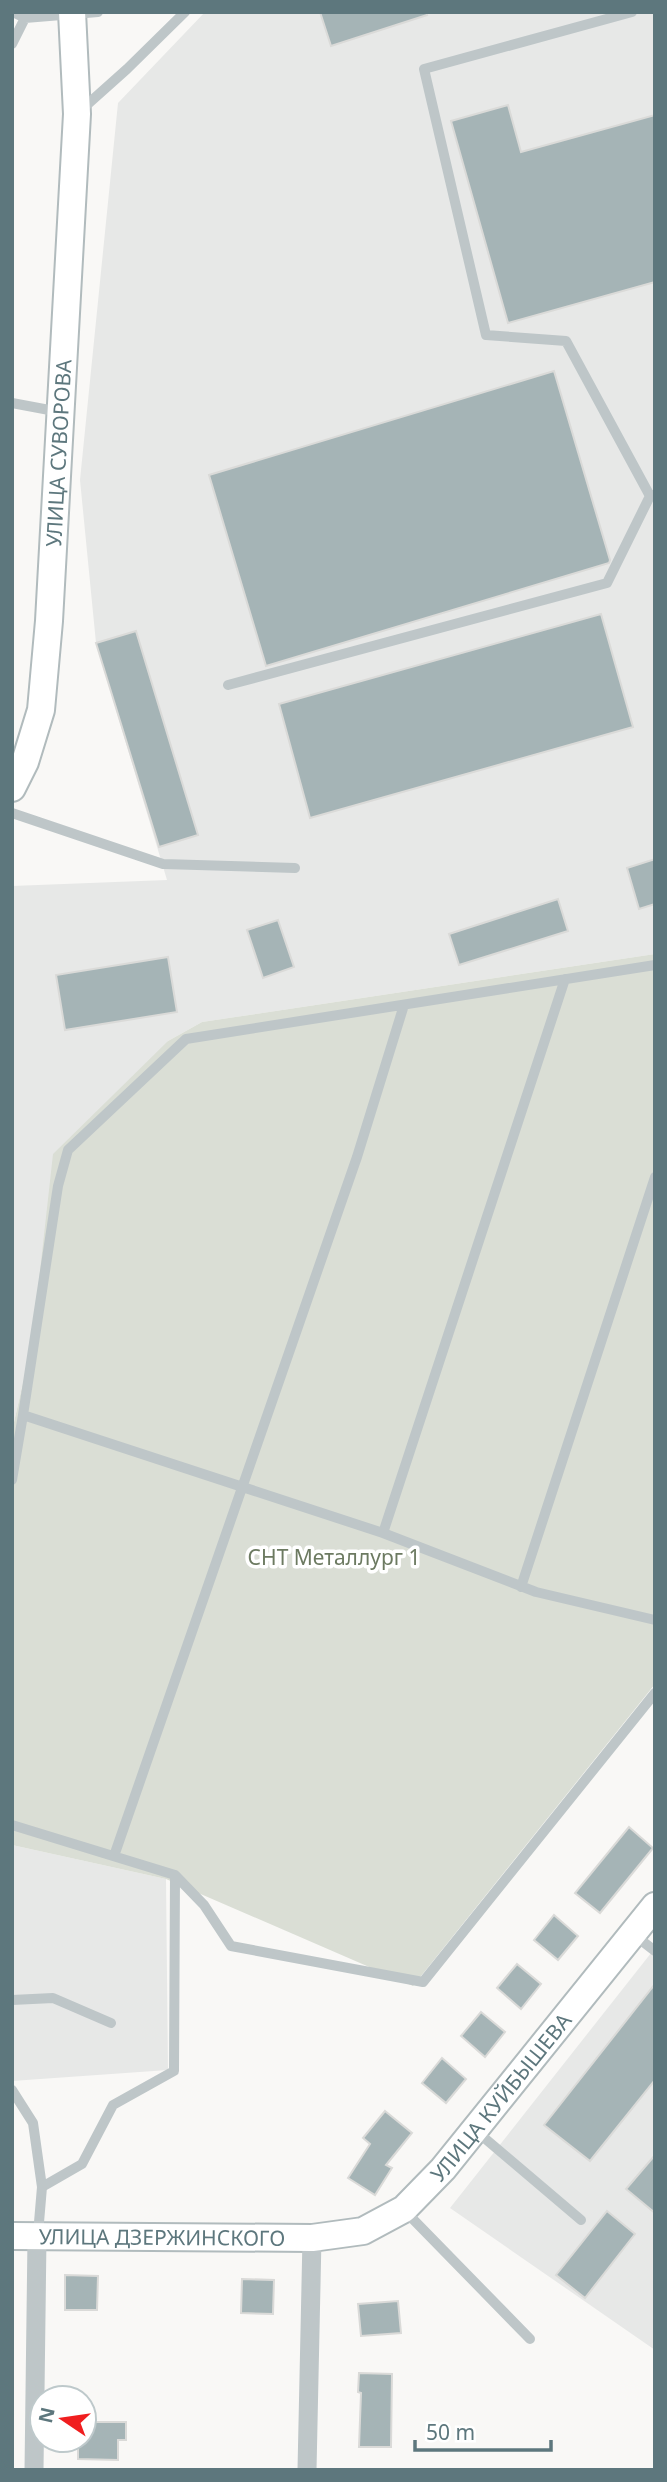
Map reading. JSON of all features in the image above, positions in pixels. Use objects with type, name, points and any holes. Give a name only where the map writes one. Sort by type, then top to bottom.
[{"type":"street","name":"УЛИЦА СУВОРОВА","points":[[12,788],[25,762],[41,710],[49,621],[81,13]]},
{"type":"street","name":"УЛИЦА КУЙБЫШЕВА","points":[[312,2238],[363,2231],[404,2209],[443,2169],[655,1906]]},
{"type":"street","name":"УЛИЦА ДЗЕРЖИНСКОГО","points":[[25,2237],[312,2238]]},
{"type":"street","points":[[25,2237],[34,2470]]},
{"type":"street","points":[[307,2470],[312,2238]]},
{"type":"lane","points":[[13,12],[25,18],[81,13]]},
{"type":"lane","points":[[77,114],[185,12]]},
{"type":"lane","points":[[228,685],[607,583],[652,496],[566,341],[486,335],[424,69],[632,12]]},
{"type":"lane","points":[[12,44],[25,18]]},
{"type":"lane","points":[[12,403],[60,412]]},
{"type":"lane","points":[[12,813],[163,864],[295,868]]},
{"type":"lane","points":[[12,1480],[58,1186],[68,1150],[186,1039],[655,965]]},
{"type":"lane","points":[[383,1533],[565,979]]},
{"type":"lane","points":[[114,1856],[357,1157],[404,1005]]},
{"type":"lane","points":[[521,1587],[655,1177]]},
{"type":"lane","points":[[23,1415],[383,1533],[536,1592],[655,1620]]},
{"type":"lane","points":[[12,1825],[175,1875],[204,1905],[231,1946],[423,1982],[655,1693]]},
{"type":"lane","points":[[42,2187],[82,2164],[113,2105],[174,2071],[175,1875]]},
{"type":"lane","points":[[633,1934],[655,1951]]},
{"type":"lane","points":[[12,2000],[54,1997],[111,2023]]},
{"type":"lane","points":[[12,2090],[33,2123],[42,2187],[25,2237]]},
{"type":"lane","points":[[475,2130],[581,2220]]},
{"type":"lane","points":[[404,2209],[530,2339]]},
{"type":"shaded area","points":[[205,12],[655,12],[655,954],[202,1022],[168,1041],[32,1343],[12,1431],[12,886],[167,880],[96,643],[80,480],[118,103]]},
{"type":"shaded area","points":[[12,1845],[166,1879],[168,2070],[12,2081]]},
{"type":"shaded area","points":[[655,1948],[655,2350],[450,2208]]},
{"type":"green space","name":"СНТ Металлург 1","points":[[655,954],[655,1684],[413,1986],[166,1879],[12,1845],[12,1431],[32,1343],[53,1154],[168,1041],[202,1022]]},
{"type":"building","points":[[320,12],[426,12],[427,15],[331,46]]},
{"type":"building","points":[[508,105],[521,152],[655,115],[655,282],[508,323],[451,121]]},
{"type":"building","points":[[554,371],[609,563],[266,666],[209,475]]},
{"type":"building","points":[[601,614],[633,727],[310,818],[279,704]]},
{"type":"building","points":[[136,631],[198,835],[159,847],[96,643]]},
{"type":"building","points":[[655,859],[655,904],[639,909],[627,868]]},
{"type":"building","points":[[558,899],[568,931],[459,965],[449,934]]},
{"type":"building","points":[[278,920],[294,967],[263,978],[247,930]]},
{"type":"building","points":[[168,957],[177,1012],[65,1030],[56,975]]},
{"type":"building","points":[[629,1827],[653,1848],[600,1913],[575,1893]]},
{"type":"building","points":[[554,1915],[578,1936],[558,1960],[534,1940]]},
{"type":"building","points":[[517,1964],[541,1984],[521,2009],[497,1988]]},
{"type":"building","points":[[655,1984],[655,2080],[590,2161],[544,2125]]},
{"type":"building","points":[[481,2012],[505,2032],[485,2057],[461,2036]]},
{"type":"building","points":[[442,2058],[466,2079],[446,2103],[422,2083]]},
{"type":"building","points":[[385,2111],[412,2133],[386,2165],[392,2168],[375,2195],[348,2178],[370,2144],[363,2138]]},
{"type":"building","points":[[655,2155],[655,2213],[626,2189]]},
{"type":"building","points":[[607,2211],[635,2234],[585,2298],[556,2275]]},
{"type":"building","points":[[65,2275],[98,2276],[97,2310],[65,2310]]},
{"type":"building","points":[[242,2279],[274,2280],[273,2314],[241,2313]]},
{"type":"building","points":[[398,2301],[401,2333],[361,2336],[358,2304]]},
{"type":"building","points":[[359,2373],[392,2374],[391,2447],[359,2447]]},
{"type":"building","points":[[98,2422],[126,2422],[126,2440],[118,2440],[118,2460],[78,2459],[78,2454],[98,2454]]}]
